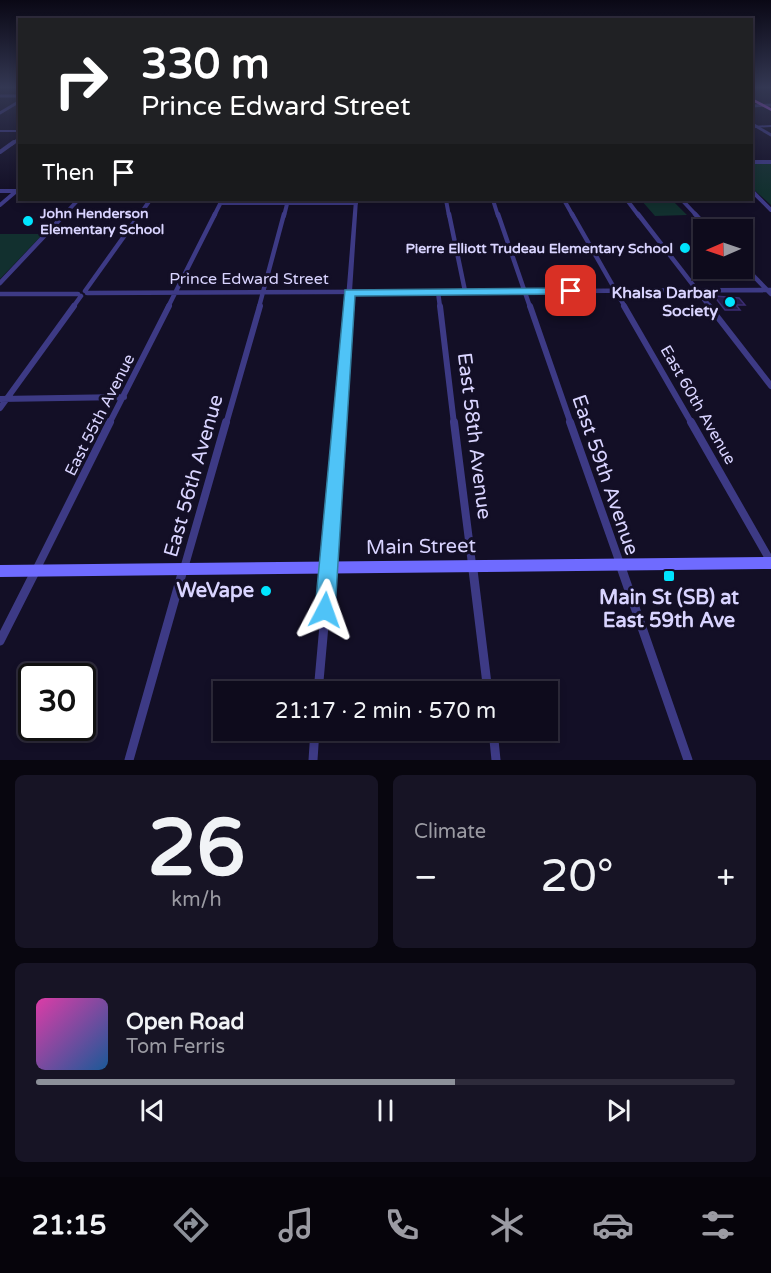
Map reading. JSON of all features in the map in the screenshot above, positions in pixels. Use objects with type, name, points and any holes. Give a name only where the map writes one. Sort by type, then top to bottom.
[{"type":"main road","name":"Main Street","points":[[0,571],[771,562]]},
{"type":"street","points":[[754,126],[771,125]]},
{"type":"street","points":[[754,126],[771,135]]},
{"type":"street","points":[[0,131],[18,131]]},
{"type":"street","points":[[0,153],[18,140]]},
{"type":"street","points":[[753,160],[771,162]]},
{"type":"street","points":[[0,191],[18,190]]},
{"type":"street","points":[[0,205],[18,190]]},
{"type":"street","points":[[753,192],[770,208]]},
{"type":"street","points":[[0,283],[77,201]]},
{"type":"street","points":[[0,408],[3,399],[83,294],[149,201]]},
{"type":"street","points":[[222,201],[356,201],[319,681]]},
{"type":"street","name":"East 55th Avenue","points":[[0,641],[222,201]]},
{"type":"street","name":"East 56th Avenue","points":[[129,760],[287,201]]},
{"type":"street","points":[[446,201],[465,291]]},
{"type":"street","name":"East 59th Avenue","points":[[493,201],[688,760]]},
{"type":"street","name":"East 60th Avenue","points":[[565,201],[771,562]]},
{"type":"street","points":[[628,201],[771,386]]},
{"type":"street","points":[[683,201],[700,219]]},
{"type":"street","points":[[753,275],[770,291]]},
{"type":"street","name":"Prince Edward Street","points":[[0,294],[770,291]]},
{"type":"street","name":"East 58th Avenue","points":[[438,292],[487,681]]},
{"type":"street","points":[[3,399],[124,397]]},
{"type":"street","points":[[313,760],[314,741]]},
{"type":"street","points":[[494,741],[496,760]]},
{"type":"green space","points":[[753,163],[771,163],[771,205],[753,189]]},
{"type":"green space","points":[[642,201],[673,201],[687,215],[655,216]]},
{"type":"green space","points":[[0,234],[43,234],[0,279]]},
{"type":"building","name":"Khalsa Darbar Society","points":[[714,296],[739,298],[745,305],[736,305],[740,310],[725,310]]},
{"type":"place","name":"John Henderson Elementary School","points":[[28,221]]},
{"type":"place","name":"Pierre Elliott Trudeau Elementary School","points":[[685,248]]},
{"type":"place","name":"Khalsa Darbar Society","points":[[730,302]]},
{"type":"place","name":"Main St (SB) at East 59th Ave","points":[[669,576]]},
{"type":"place","name":"WeVape","points":[[266,591]]},
{"type":"route","points":[[325,610],[349,292],[571,291]]}]
